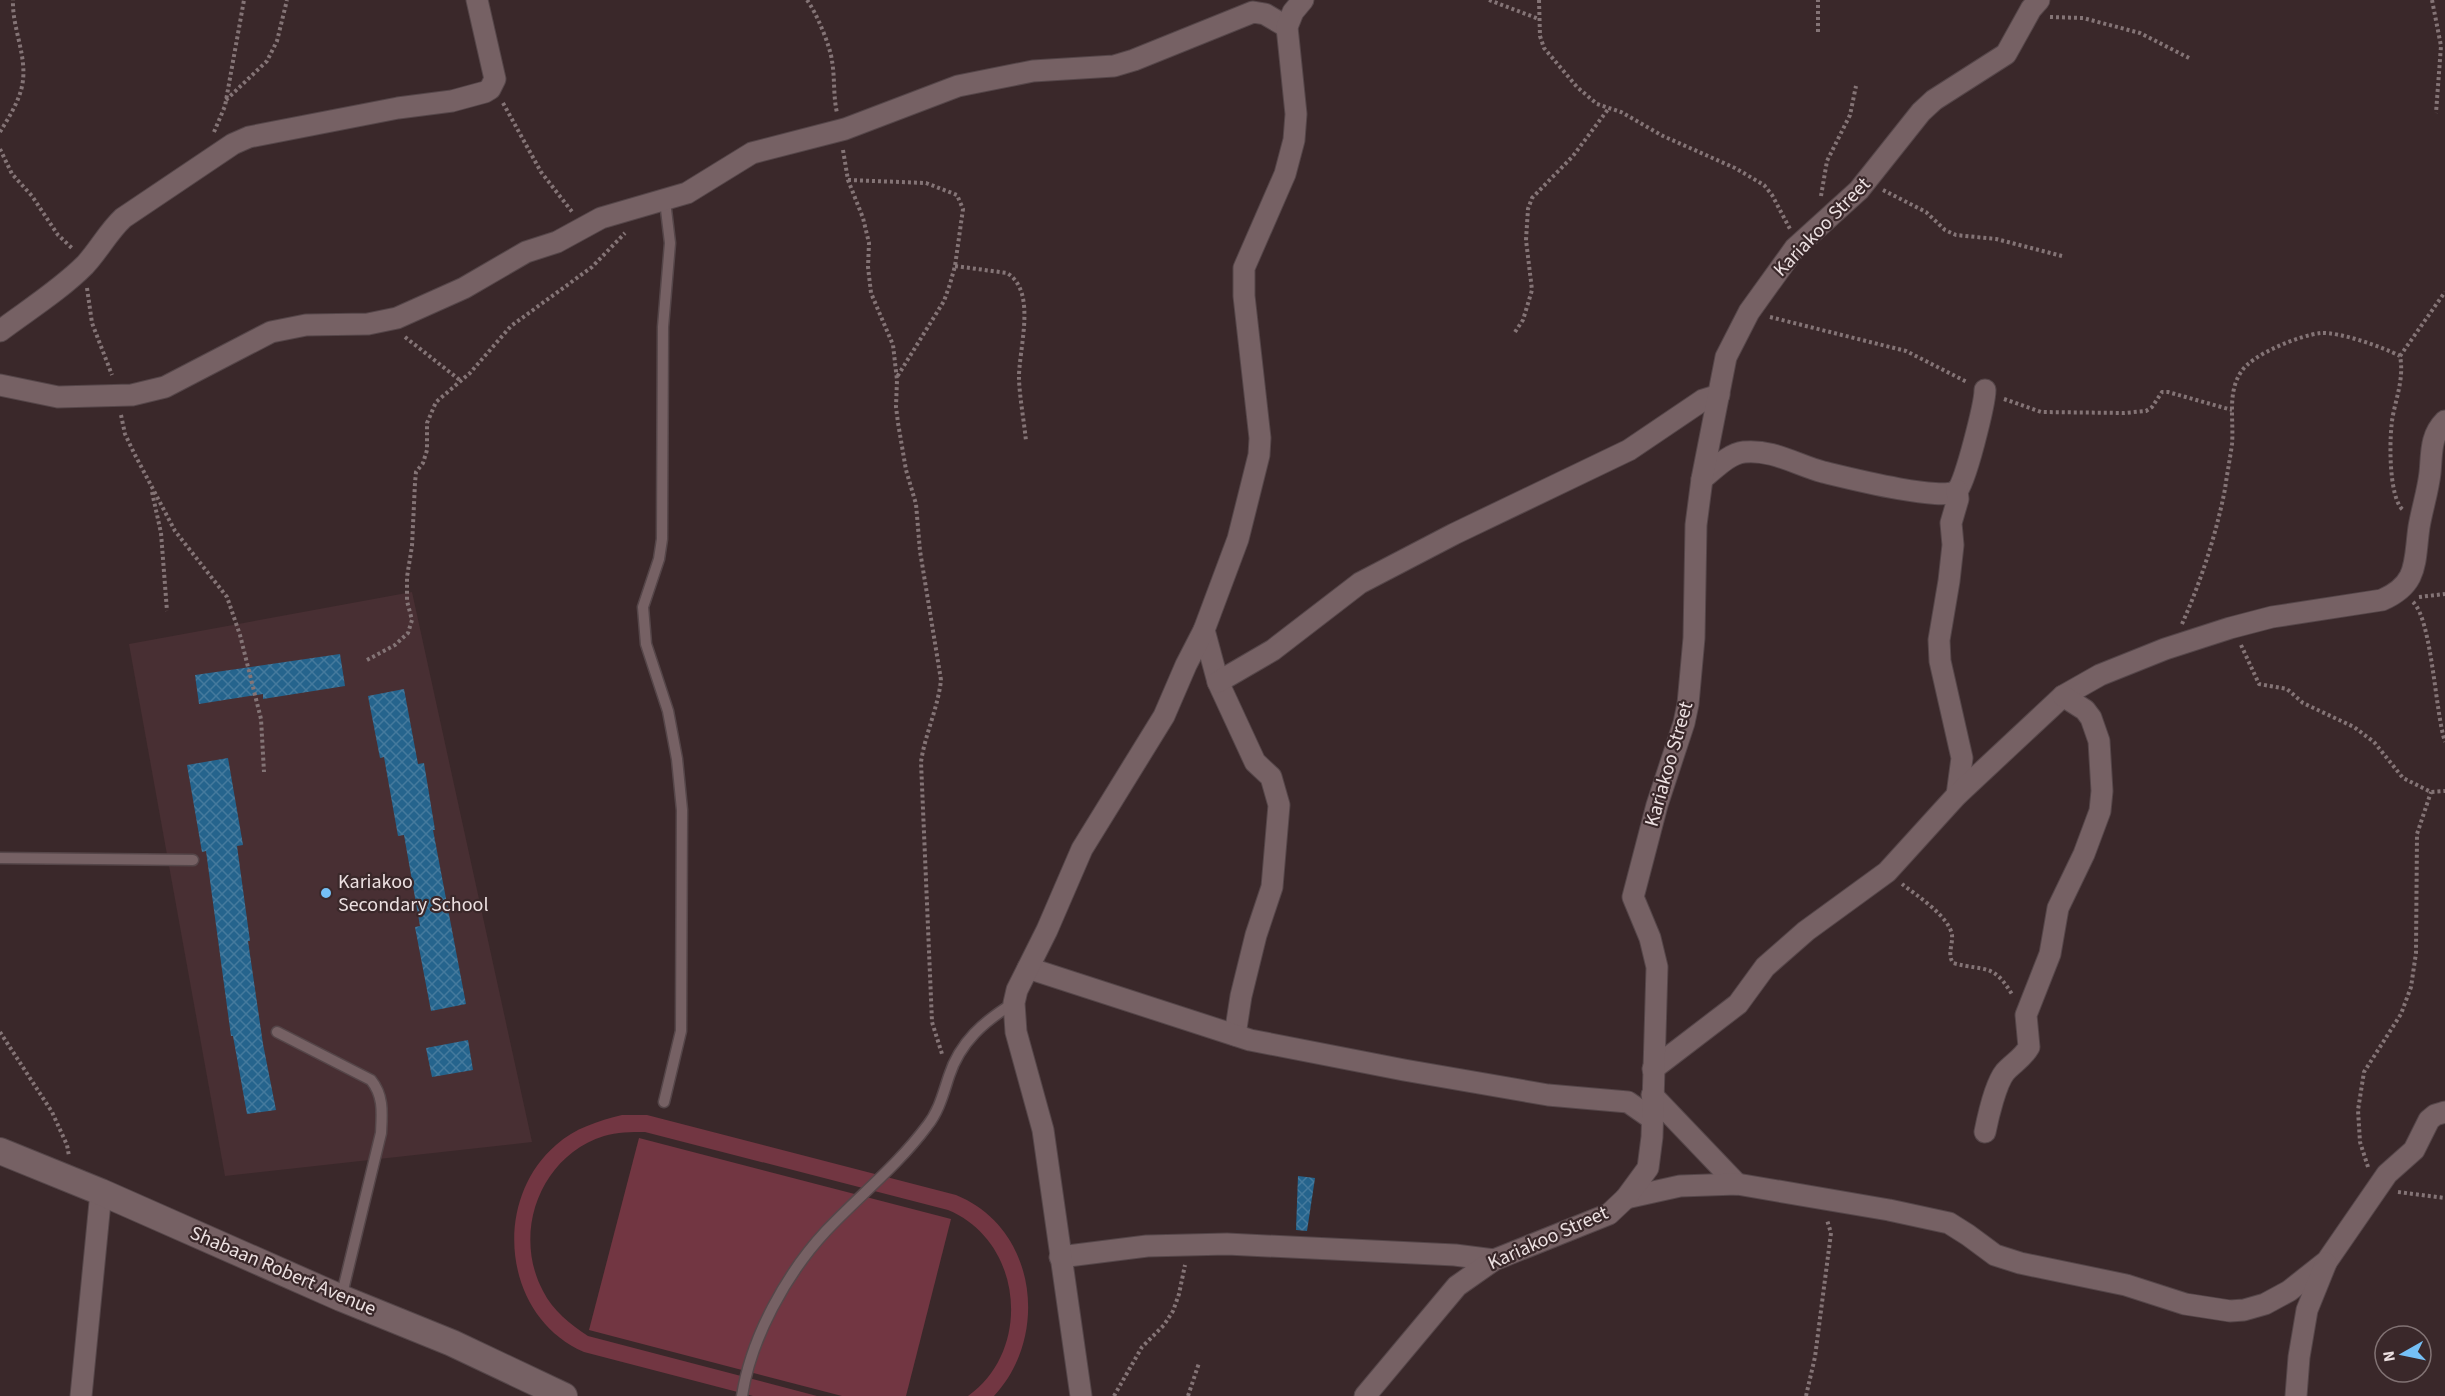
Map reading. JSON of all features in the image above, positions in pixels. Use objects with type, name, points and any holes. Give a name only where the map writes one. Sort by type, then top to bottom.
[{"type":"street","points":[[1081,1396],[1043,1130],[1016,1032],[1014,1003],[1017,990],[1082,849],[1164,716],[1217,600],[1238,539],[1259,455],[1258,415],[1244,296],[1244,268],[1285,174],[1294,140],[1296,114],[1287,27],[1293,12],[1303,0]]},
{"type":"street","points":[[0,331],[83,266],[123,218],[226,147],[249,137],[398,108],[452,101],[485,92],[494,84],[495,79],[482,2]]},
{"type":"street","name":"Kariakoo Street","points":[[1365,1396],[1457,1286],[1494,1260],[1592,1223],[1609,1214],[1626,1198],[1648,1168],[1652,1137],[1657,966],[1650,938],[1633,897],[1657,805],[1688,704],[1694,638],[1696,525],[1702,478],[1726,357],[1766,286],[1799,245],[1843,206],[1921,112],[1934,100],[2006,54],[2034,8]]},
{"type":"street","points":[[0,385],[46,396],[116,396],[165,387],[279,329],[306,325],[344,325],[397,318],[464,288],[526,252],[557,242],[601,218],[687,193],[752,153],[840,130],[958,86],[1033,71],[1114,66],[1253,12],[1265,14],[1287,27]]},
{"type":"street","points":[[1957,795],[1962,758],[1940,661],[1939,640],[1952,554],[1951,523],[1958,499],[1957,490],[1969,465],[1985,390]]},
{"type":"street","points":[[1218,682],[1272,650],[1360,583],[1454,534],[1629,450],[1693,406],[1719,395]]},
{"type":"street","points":[[1653,1069],[1738,1004],[1765,967],[1792,943],[1887,872],[1957,795],[2063,696],[2100,675],[2165,649],[2230,628],[2282,615],[2382,600],[2394,595],[2410,579],[2416,562],[2419,529],[2430,474],[2432,444],[2436,432],[2445,421]]},
{"type":"street","points":[[1702,478],[1736,454],[1766,452],[1822,471],[1928,495],[1957,490]]},
{"type":"street","points":[[1204,630],[1218,682],[1255,762],[1271,777],[1279,805],[1272,887],[1256,936],[1235,1035]]},
{"type":"street","points":[[1985,1132],[1991,1105],[2004,1074],[2029,1047],[2026,1019],[2050,954],[2058,909],[2085,854],[2100,811],[2102,791],[2098,741],[2091,718],[2085,710],[2063,696]]},
{"type":"street","points":[[1028,969],[1235,1035],[1393,1068],[1526,1091],[1628,1102],[1651,1118]]},
{"type":"street","points":[[1652,1095],[1737,1184]]},
{"type":"street","points":[[2296,1396],[2299,1357],[2307,1310],[2327,1261],[2387,1174],[2414,1150],[2429,1120],[2445,1112]]},
{"type":"street","name":"Shabaan Robert Avenue","points":[[0,1151],[73,1180],[341,1298],[452,1342],[564,1396]]},
{"type":"street","points":[[1626,1198],[1680,1186],[1737,1184],[1801,1195],[1944,1222],[1968,1234],[1988,1251],[2004,1259],[2061,1273],[2126,1285],[2185,1304],[2230,1311],[2253,1309],[2265,1304],[2289,1291],[2327,1261]]},
{"type":"street","points":[[81,1396],[100,1192]]},
{"type":"street","points":[[1060,1257],[1147,1246],[1227,1244],[1455,1255],[1494,1260]]},
{"type":"lane","points":[[664,1102],[681,1031],[682,810],[677,759],[668,711],[646,644],[644,607],[659,559],[662,539],[663,327],[670,243],[665,201]]},
{"type":"lane","points":[[0,858],[193,860]]},
{"type":"lane","points":[[742,1396],[745,1377],[772,1308],[802,1260],[826,1231],[879,1181],[928,1126],[939,1108],[959,1051],[967,1040],[991,1017],[1014,1003]]},
{"type":"lane","points":[[277,1032],[371,1080],[379,1090],[382,1107],[381,1133],[341,1298]]},
{"type":"path","points":[[0,132],[10,115],[23,82],[13,0]]},
{"type":"path","points":[[202,164],[226,100],[244,0]]},
{"type":"path","points":[[226,100],[267,61],[277,41],[287,0]]},
{"type":"path","points":[[807,0],[816,11],[831,51],[833,98],[848,180],[863,218],[869,243],[868,267],[871,292],[893,345],[897,378],[898,423],[906,470],[916,504],[920,550],[941,680],[940,691],[924,738],[921,762],[932,1022],[949,1076]]},
{"type":"path","points":[[1489,0],[1539,19]]},
{"type":"path","points":[[1539,0],[1540,36],[1548,54],[1577,87],[1597,104],[1621,112],[1663,136],[1735,168],[1764,185],[1772,195],[1799,245]]},
{"type":"path","points":[[1818,0],[1818,32]]},
{"type":"path","points":[[2432,0],[2441,46],[2436,113]]},
{"type":"path","points":[[2034,8],[2140,33],[2189,58]]},
{"type":"path","points":[[494,84],[541,172],[584,228]]},
{"type":"path","points":[[1820,199],[1827,161],[1850,115],[1856,86]]},
{"type":"path","points":[[1515,332],[1523,320],[1532,290],[1526,254],[1530,202],[1549,178],[1573,156],[1609,108]]},
{"type":"path","points":[[0,149],[12,174],[32,196],[58,235],[69,244],[83,266],[92,323],[111,368],[125,434],[176,531],[227,597],[240,635],[261,719],[264,772]]},
{"type":"path","points":[[848,180],[926,183],[957,195],[963,209],[955,266],[944,301],[897,378]]},
{"type":"path","points":[[1866,181],[1926,212],[1946,230],[1956,235],[1996,239],[2062,256]]},
{"type":"path","points":[[367,660],[395,645],[408,633],[412,620],[407,577],[412,546],[417,472],[427,450],[427,423],[436,402],[461,381],[511,326],[592,267],[627,231]]},
{"type":"path","points":[[955,266],[1007,273],[1014,277],[1019,285],[1024,316],[1019,379],[1026,441]]},
{"type":"path","points":[[2419,529],[2398,506],[2394,496],[2390,434],[2403,368],[2400,356],[2445,292]]},
{"type":"path","points":[[385,321],[461,381]]},
{"type":"path","points":[[2165,649],[2182,624],[2198,588],[2224,490],[2232,442],[2234,388],[2244,368],[2262,353],[2323,333],[2363,342],[2400,356]]},
{"type":"path","points":[[151,486],[161,533],[167,611]]},
{"type":"path","points":[[2445,594],[2409,598],[2419,607],[2424,626],[2433,668],[2439,724],[2445,742]]},
{"type":"path","points":[[2230,628],[2259,684],[2287,689],[2303,703],[2354,727],[2374,742],[2403,778],[2431,792],[2445,791]]},
{"type":"path","points":[[2431,792],[2417,834],[2416,952],[2411,987],[2401,1014],[2364,1072],[2358,1110],[2360,1142],[2375,1190],[2445,1198]]},
{"type":"path","points":[[1887,872],[1937,912],[1944,921],[1952,933],[1950,958],[1953,963],[1998,973],[2026,1019]]},
{"type":"path","points":[[0,1032],[52,1112],[67,1145],[73,1180]]},
{"type":"path","points":[[1801,1195],[1816,1205],[1828,1222],[1831,1233],[1815,1357],[1806,1396]]},
{"type":"path","points":[[1114,1396],[1142,1347],[1164,1325],[1173,1311],[1179,1294],[1189,1245]]},
{"type":"path","points":[[1188,1396],[1199,1363]]},
{"type":"shaded area","name":"Kariakoo Secondary School","points":[[412,592],[532,1142],[225,1176],[129,644]]},
{"type":"shaded area","points":[[622,1115],[647,1115],[956,1195],[983,1211],[1004,1232],[1018,1257],[1026,1285],[1028,1315],[1023,1344],[1012,1371],[994,1396],[968,1396],[989,1376],[1003,1352],[1010,1325],[1011,1297],[1004,1270],[992,1246],[973,1225],[948,1210],[645,1132],[624,1132],[604,1136],[582,1146],[563,1160],[548,1179],[538,1199],[532,1222],[530,1245],[534,1269],[547,1298],[562,1316],[588,1336],[817,1396],[753,1396],[584,1352],[557,1335],[536,1313],[522,1286],[515,1256],[515,1226],[522,1196],[535,1169],[563,1139],[587,1126]]},
{"type":"shaded area","points":[[639,1138],[951,1219],[906,1396],[842,1396],[589,1330]]},
{"type":"building","points":[[340,654],[345,686],[263,699],[263,694],[199,704],[195,675]]},
{"type":"building","points":[[404,689],[418,764],[424,763],[435,830],[433,830],[466,1004],[431,1011],[415,927],[420,926],[404,835],[398,836],[384,757],[380,758],[368,696]]},
{"type":"building","points":[[228,758],[243,845],[237,846],[250,941],[248,941],[263,1044],[276,1110],[247,1114],[233,1036],[231,1036],[206,851],[202,852],[187,765]]},
{"type":"building","points":[[468,1040],[473,1070],[432,1077],[426,1048]]},
{"type":"building","points":[[1298,1176],[1315,1178],[1307,1231],[1296,1230]]},
{"type":"place","name":"Kariakoo Secondary School","points":[[326,893]]}]
